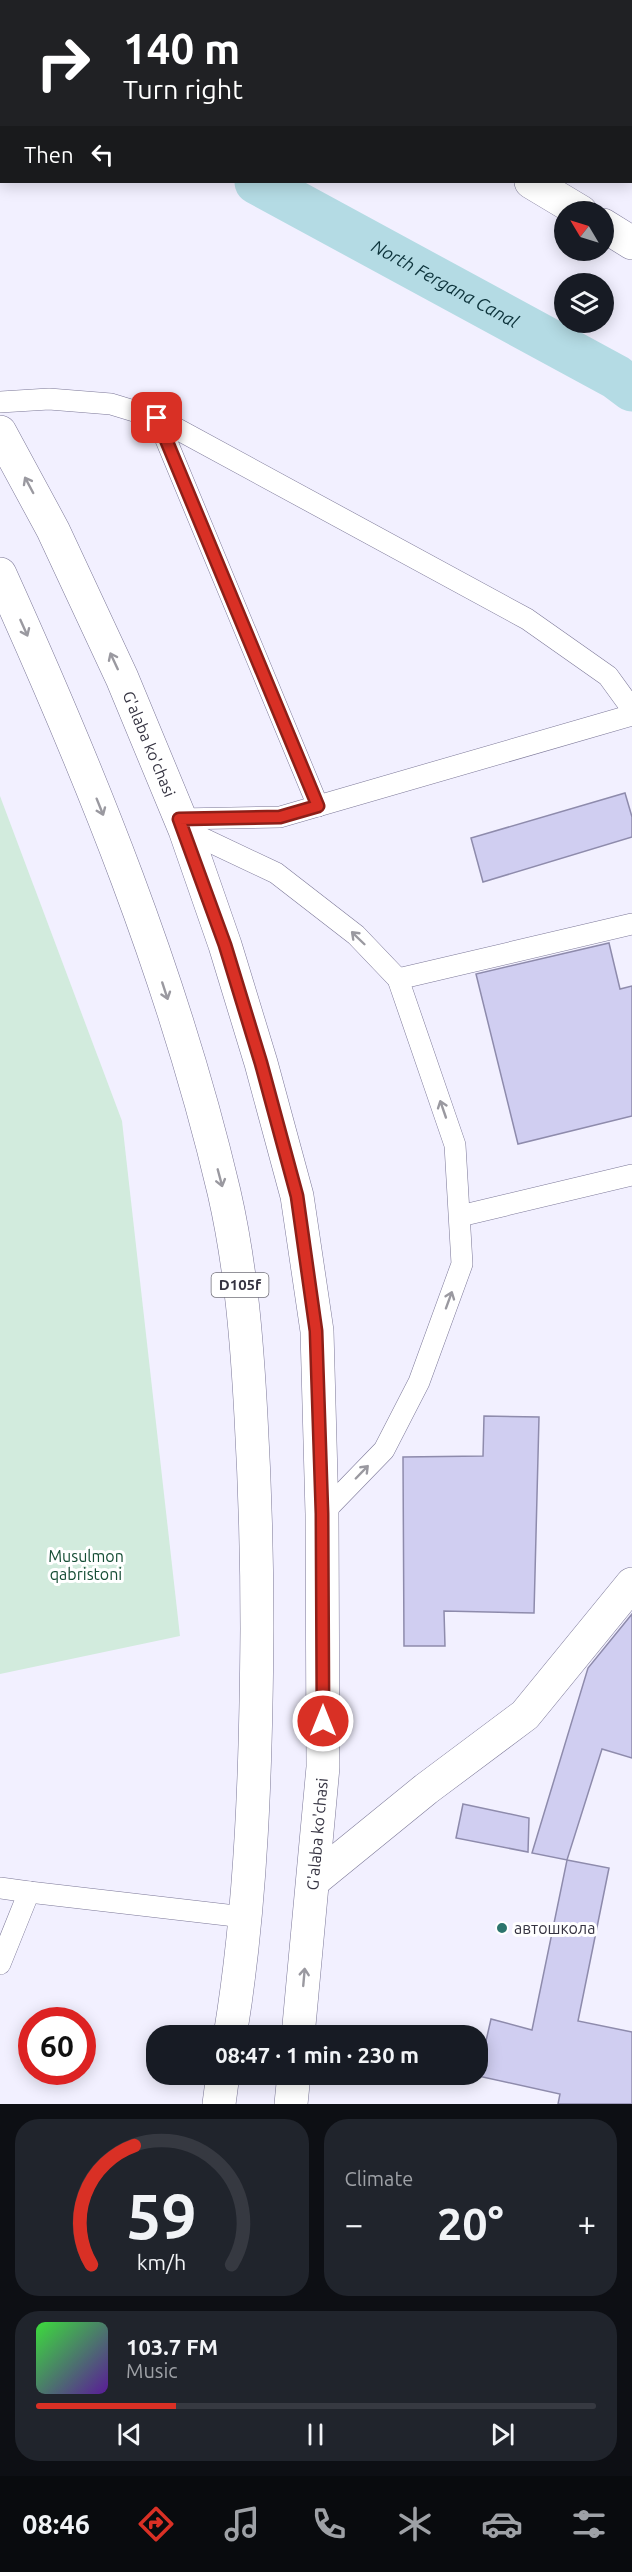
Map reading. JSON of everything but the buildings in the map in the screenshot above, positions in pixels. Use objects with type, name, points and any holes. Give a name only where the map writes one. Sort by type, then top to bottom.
[{"type":"main road","points":[[533,183],[563,201]]},
{"type":"main road","points":[[614,232],[632,243]]},
{"type":"main road","name":"G'alaba ko'chasi","points":[[0,432],[53,530],[122,678],[182,825],[225,945],[258,1052],[297,1196],[316,1331],[322,1514],[323,1767],[299,2025]]},
{"type":"main road","name":"D105f","points":[[0,574],[57,700],[115,844],[189,1065],[224,1194],[246,1323],[258,1530],[256,1743],[239,1982],[232,2025]]},
{"type":"main road","points":[[313,1881],[426,1789],[525,1715],[632,1584]]},
{"type":"main road","points":[[219,2104],[222,2085]]},
{"type":"main road","points":[[291,2104],[293,2085]]},
{"type":"lane","points":[[0,402],[49,399],[111,404],[157,418],[527,620],[608,676],[632,709]]},
{"type":"lane","points":[[157,418],[318,806]]},
{"type":"lane","points":[[182,825],[280,817],[632,715]]},
{"type":"lane","points":[[182,825],[276,873],[356,936],[398,979],[455,1145],[462,1264],[419,1382],[384,1450],[322,1514]]},
{"type":"lane","points":[[398,979],[632,924]]},
{"type":"lane","points":[[460,1216],[632,1175]]},
{"type":"lane","points":[[0,1888],[244,1917]]},
{"type":"lane","points":[[0,1964],[29,1892]]},
{"type":"green space","name":"Musulmon qabristoni","points":[[0,796],[122,1121],[180,1636],[0,1674]]},
{"type":"waterway","name":"North Fergana Canal","points":[[259,183],[616,377],[632,389]]},
{"type":"place","name":"автошкола","points":[[502,1928]]},
{"type":"route","points":[[157,418],[318,806],[280,817],[179,819],[225,945],[261,1063],[297,1196],[316,1331],[322,1514],[323,1721]]}]
